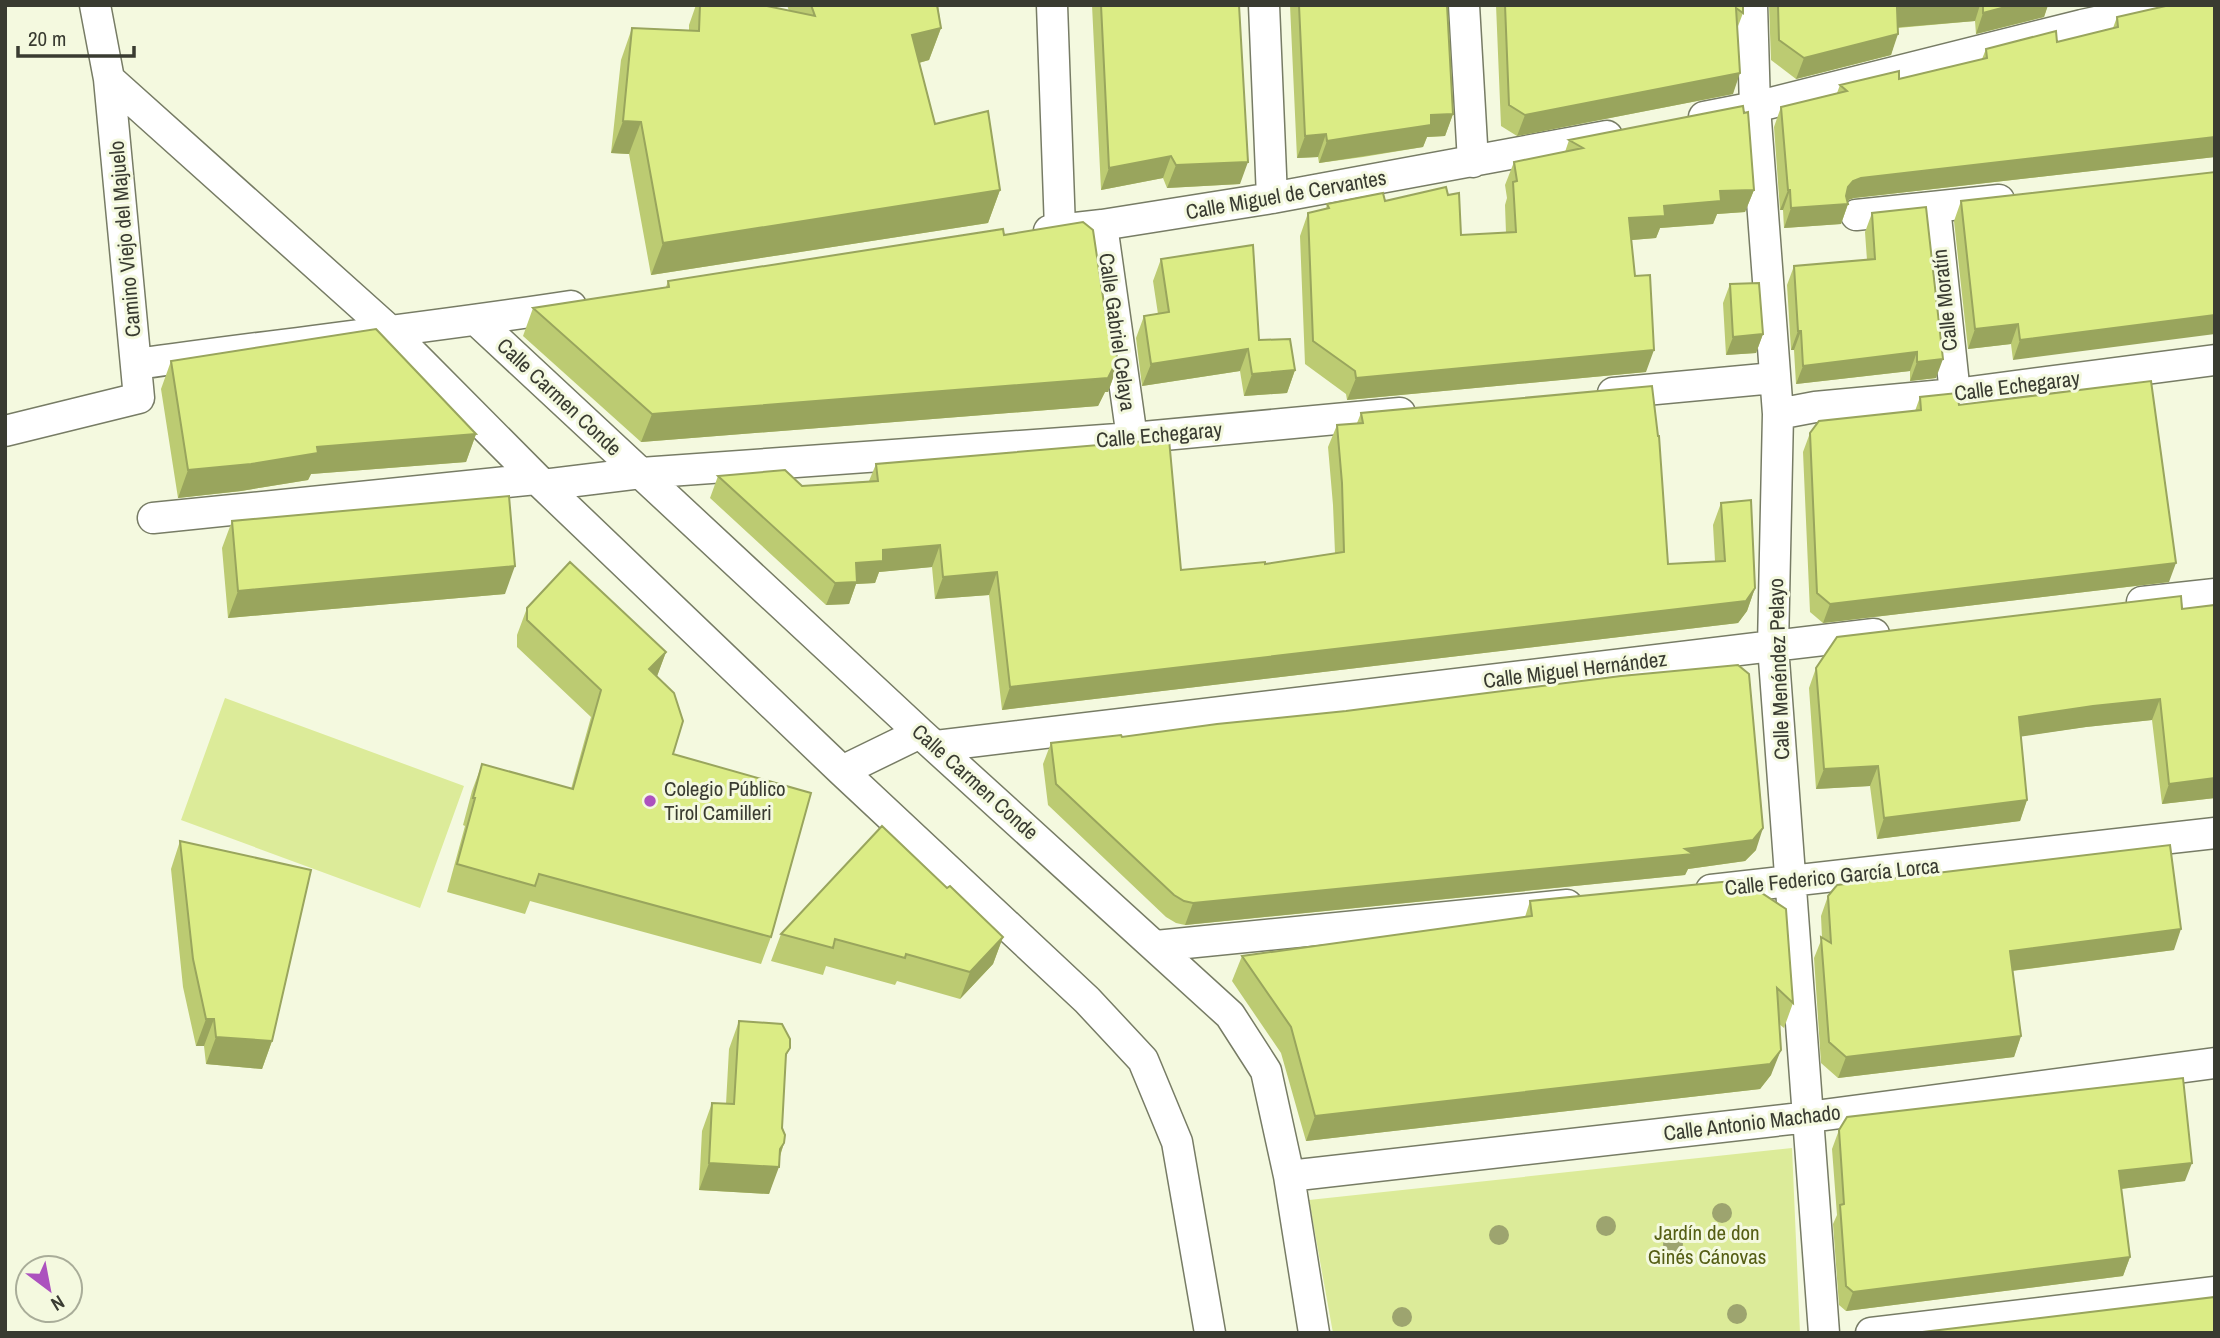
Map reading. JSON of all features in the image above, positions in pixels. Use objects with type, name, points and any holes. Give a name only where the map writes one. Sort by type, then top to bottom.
[{"type":"street","name":"Camino Viejo del Majuelo","points":[[5,431],[139,398],[109,79],[95,5]]},
{"type":"street","points":[[1052,5],[1060,229]]},
{"type":"street","points":[[1264,5],[1272,198]]},
{"type":"street","points":[[1464,5],[1473,162]]},
{"type":"street","name":"Calle Menéndez Pelayo","points":[[1752,5],[1755,107],[1777,414],[1773,646],[1824,1333]]},
{"type":"street","points":[[1675,123],[1755,107],[2081,15],[2174,5]]},
{"type":"street","points":[[109,79],[389,330],[539,482],[1087,1000],[1143,1060],[1177,1142],[1210,1333]]},
{"type":"street","name":"Calle Miguel de Cervantes","points":[[1020,235],[1272,198],[1634,131]]},
{"type":"street","points":[[1856,215],[2028,196]]},
{"type":"street","name":"Calle Moratín","points":[[1935,207],[1955,394]]},
{"type":"street","name":"Calle Gabriel Celaya","points":[[1102,225],[1132,438]]},
{"type":"street","points":[[137,364],[476,320],[598,301]]},
{"type":"street","name":"Calle Carmen Conde","points":[[476,320],[1230,1015],[1266,1071],[1289,1176],[1314,1333]]},
{"type":"street","name":"Calle Echegaray","points":[[1777,414],[1815,407],[1955,394],[2215,360]]},
{"type":"street","points":[[1583,396],[1774,378]]},
{"type":"street","name":"Calle Echegaray","points":[[153,518],[641,473],[1132,438],[1433,410]]},
{"type":"street","points":[[2118,605],[2215,594]]},
{"type":"street","name":"Calle Miguel Hernández","points":[[842,771],[928,739],[1898,631]]},
{"type":"street","name":"Calle Federico García Lorca","points":[[1680,894],[2215,833]]},
{"type":"street","points":[[1156,946],[1597,902]]},
{"type":"street","name":"Calle Antonio Machado","points":[[1289,1176],[1809,1117],[2215,1063]]},
{"type":"street","points":[[1871,1333],[2215,1292]]},
{"type":"green space","points":[[225,698],[464,786],[420,908],[181,820]]},
{"type":"green space","name":"Jardín de don Ginés Cánovas","points":[[1792,1148],[1800,1333],[1333,1333],[1309,1200]]},
{"type":"building","points":[[700,5],[762,5],[815,16],[811,5],[937,5],[941,28],[912,35],[935,124],[988,111],[1000,190],[663,243],[641,122],[623,121],[632,28],[699,31]]},
{"type":"building","points":[[1101,5],[1239,5],[1248,162],[1176,165],[1171,156],[1109,168]]},
{"type":"building","points":[[1299,5],[1447,5],[1453,114],[1431,115],[1431,125],[1327,141],[1326,134],[1305,136]]},
{"type":"building","points":[[1505,5],[1743,5],[1743,13],[1736,8],[1740,73],[1525,115],[1509,105]]},
{"type":"building","points":[[1778,5],[1925,5],[1897,8],[1898,34],[1804,58],[1779,40]]},
{"type":"building","points":[[1983,5],[2013,5],[1983,13]]},
{"type":"building","points":[[2170,5],[2215,5],[2215,137],[1861,178],[1848,187],[1848,204],[1791,208],[1781,107],[1847,91],[1840,85],[1899,71],[1899,79],[1987,58],[1986,49],[2056,31],[2057,42],[2118,27],[2117,17]]},
{"type":"building","points":[[1743,106],[1744,113],[1748,112],[1754,190],[1720,191],[1721,201],[1664,206],[1665,216],[1629,218],[1635,276],[1650,275],[1654,350],[1356,378],[1355,371],[1313,341],[1308,213],[1329,208],[1327,204],[1383,193],[1385,201],[1446,187],[1448,195],[1459,193],[1461,235],[1516,232],[1513,182],[1517,181],[1514,162],[1583,148],[1569,140]]},
{"type":"building","points":[[2215,172],[2215,315],[2020,340],[2018,324],[1975,329],[1961,201]]},
{"type":"building","points":[[1926,207],[1943,359],[1917,362],[1917,352],[1803,366],[1794,266],[1875,259],[1872,213]]},
{"type":"building","points":[[1083,222],[1093,230],[1106,317],[1111,316],[1118,364],[1115,364],[1108,378],[652,414],[533,308],[669,287],[668,281],[1003,229],[1004,235]]},
{"type":"building","points":[[1253,245],[1259,340],[1290,339],[1295,370],[1252,374],[1248,349],[1151,364],[1144,316],[1169,312],[1161,259]]},
{"type":"building","points":[[1759,283],[1763,334],[1733,337],[1730,284]]},
{"type":"building","points":[[376,329],[476,434],[317,447],[318,453],[251,464],[188,470],[171,361]]},
{"type":"building","points":[[2151,381],[2176,563],[1830,604],[1817,593],[1810,433],[1819,421],[1921,410],[1920,397],[1957,393],[1959,405]]},
{"type":"building","points":[[1652,386],[1659,436],[1668,564],[1725,561],[1721,503],[1751,500],[1755,588],[1746,601],[1010,687],[997,572],[943,577],[940,545],[883,550],[883,561],[856,563],[857,582],[835,583],[718,476],[785,470],[802,486],[878,481],[876,464],[1169,439],[1181,570],[1265,564],[1344,552],[1337,425],[1363,423],[1361,413]]},
{"type":"building","points":[[509,496],[515,566],[238,591],[232,521]]},
{"type":"building","points":[[570,562],[666,652],[649,669],[674,693],[683,721],[673,754],[811,793],[771,937],[539,874],[535,886],[457,864],[482,764],[573,789],[601,690],[527,620],[527,608]]},
{"type":"building","points":[[2181,596],[2182,609],[2215,605],[2215,778],[2169,784],[2160,699],[2019,717],[2027,800],[1884,818],[1878,766],[1824,769],[1816,668],[1837,637]]},
{"type":"building","points":[[1738,665],[1749,674],[1763,828],[1753,840],[1685,849],[1693,854],[1193,903],[1174,895],[1056,784],[1051,743],[1346,711],[1621,676]]},
{"type":"building","points":[[882,826],[1003,937],[970,972],[906,954],[905,958],[835,939],[833,948],[781,934]]},
{"type":"building","points":[[180,841],[311,870],[272,1041],[216,1037],[214,1019],[206,1019],[193,959]]},
{"type":"building","points":[[2170,845],[2181,929],[2010,951],[2021,1036],[1846,1057],[1829,1042],[1821,937],[1831,943],[1828,896],[1837,885]]},
{"type":"building","points":[[1742,880],[1786,909],[1793,1003],[1777,988],[1781,1050],[1770,1064],[1315,1116],[1291,1027],[1242,956],[1532,916],[1530,901]]},
{"type":"building","points":[[739,1021],[782,1024],[790,1039],[790,1048],[786,1054],[782,1128],[785,1135],[780,1149],[779,1167],[709,1163],[712,1103],[734,1104]]},
{"type":"building","points":[[2183,1078],[2192,1163],[2119,1171],[2130,1257],[1853,1292],[1846,1286],[1840,1205],[1844,1204],[1839,1130],[1847,1117]]},
{"type":"building","points":[[2215,1297],[2215,1333],[1914,1333]]},
{"type":"place","name":"Colegio Público Tirol Camilleri","points":[[650,801]]}]
